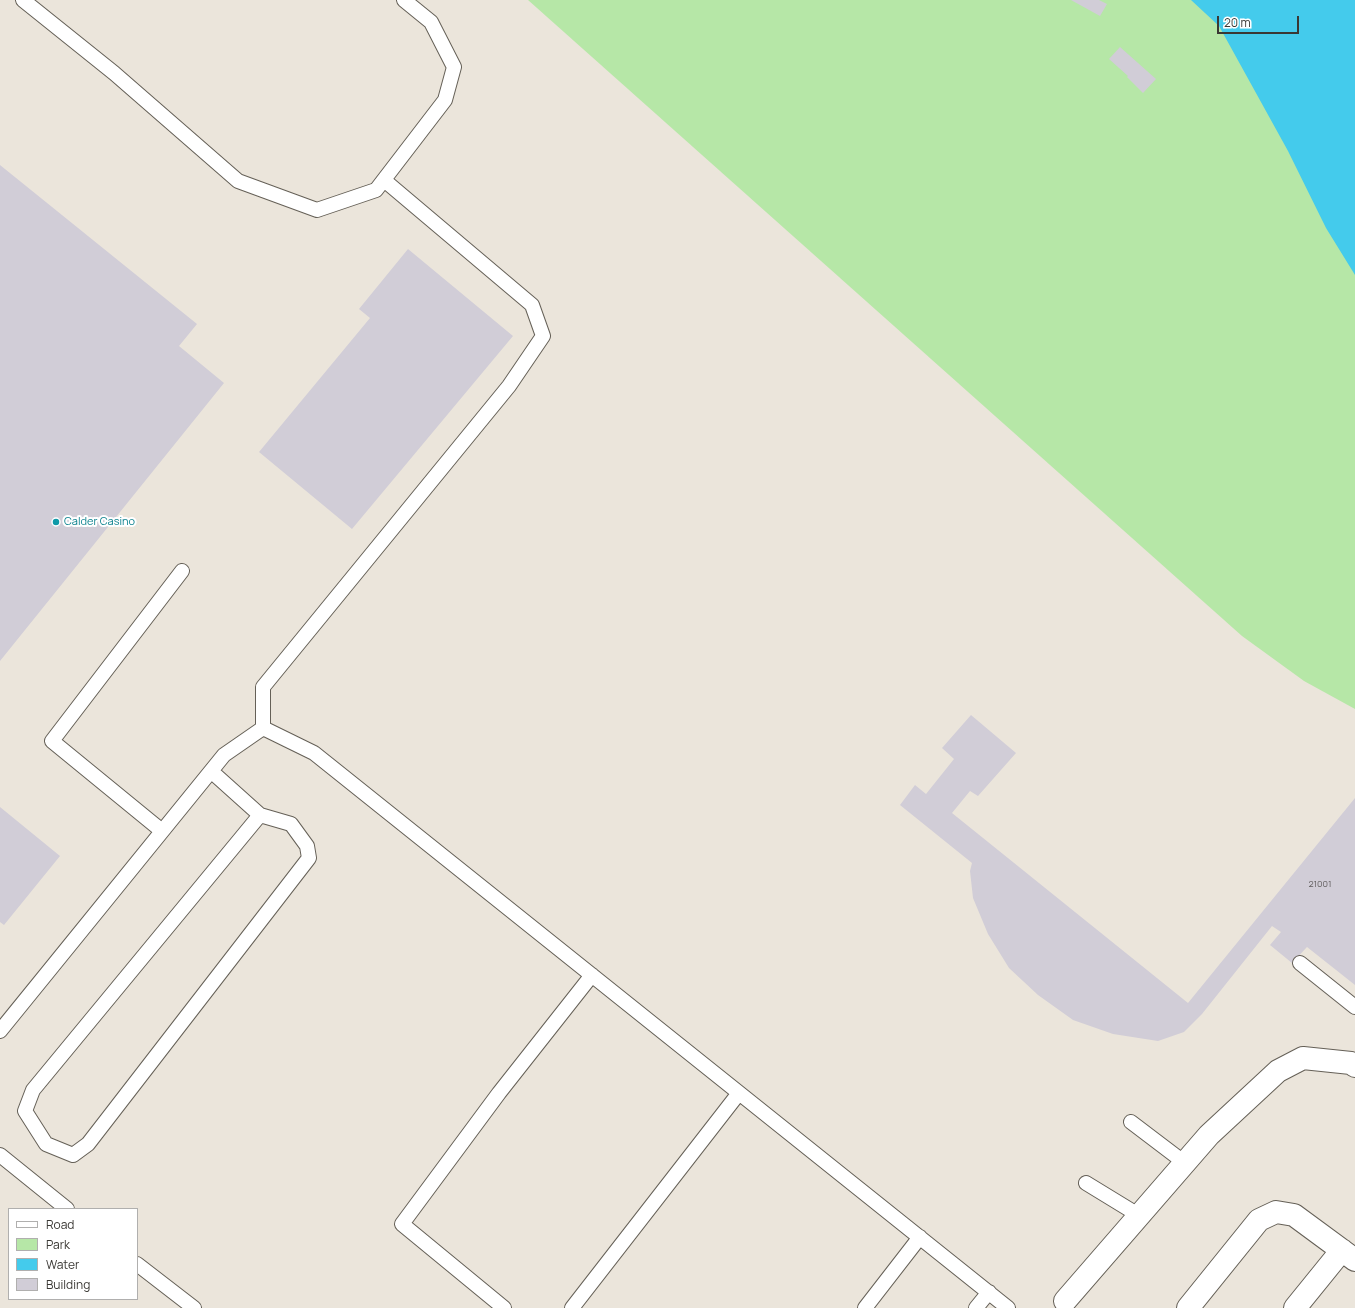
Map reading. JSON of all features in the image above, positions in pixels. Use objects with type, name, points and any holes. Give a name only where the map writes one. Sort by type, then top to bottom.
[{"type":"street","points":[[1064,1305],[1209,1134],[1278,1071],[1303,1058],[1351,1063],[1355,1066]]},
{"type":"street","points":[[1188,1308],[1259,1220],[1276,1212],[1294,1215],[1348,1255],[1295,1308]]},
{"type":"lane","points":[[23,0],[114,73],[238,181],[316,210],[376,190],[445,100],[454,67],[431,22],[404,0]]},
{"type":"lane","points":[[263,728],[263,686],[509,386],[543,336],[532,305],[384,180]]},
{"type":"lane","points":[[162,831],[52,741],[182,571]]},
{"type":"lane","points":[[0,1031],[224,755],[263,728]]},
{"type":"lane","points":[[263,728],[314,753],[1008,1308]]},
{"type":"lane","points":[[211,771],[260,815],[291,824],[307,846],[309,858],[88,1144],[73,1155],[46,1144],[25,1111],[33,1090],[260,815]]},
{"type":"lane","points":[[1300,962],[1355,1008]]},
{"type":"lane","points":[[504,1308],[402,1224],[499,1093],[592,975]]},
{"type":"lane","points":[[572,1308],[739,1093]]},
{"type":"lane","points":[[1131,1122],[1185,1163]]},
{"type":"lane","points":[[0,1155],[66,1208]]},
{"type":"lane","points":[[1086,1183],[1140,1216]]},
{"type":"lane","points":[[865,1308],[920,1237]]},
{"type":"lane","points":[[138,1265],[194,1308]]},
{"type":"lane","points":[[976,1308],[989,1292]]},
{"type":"green space","points":[[528,0],[1355,0],[1355,709],[1304,681],[1242,636]]},
{"type":"water","points":[[1191,0],[1355,0],[1355,275],[1326,228],[1288,151],[1219,26]]},
{"type":"building","points":[[1071,0],[1099,0],[1107,4],[1100,16]]},
{"type":"building","points":[[1120,47],[1156,79],[1143,93],[1127,77],[1128,76],[1109,59]]},
{"type":"building","name":"Calder Casino","points":[[0,165],[197,324],[179,346],[224,383],[0,661]]},
{"type":"building","points":[[408,249],[513,336],[352,529],[259,452],[370,318],[359,309]]},
{"type":"building","points":[[971,715],[1016,753],[978,796],[970,791],[952,813],[1188,1003],[1355,798],[1355,985],[1307,947],[1292,963],[1270,945],[1281,932],[1272,926],[1202,1014],[1184,1032],[1158,1041],[1113,1034],[1073,1020],[1038,995],[1009,968],[988,934],[973,898],[970,871],[972,863],[900,805],[915,785],[926,794],[954,759],[942,748]]},
{"type":"building","points":[[0,807],[60,856],[4,925],[0,922]]},
{"type":"place","name":"Calder Casino","points":[[56,522]]}]
